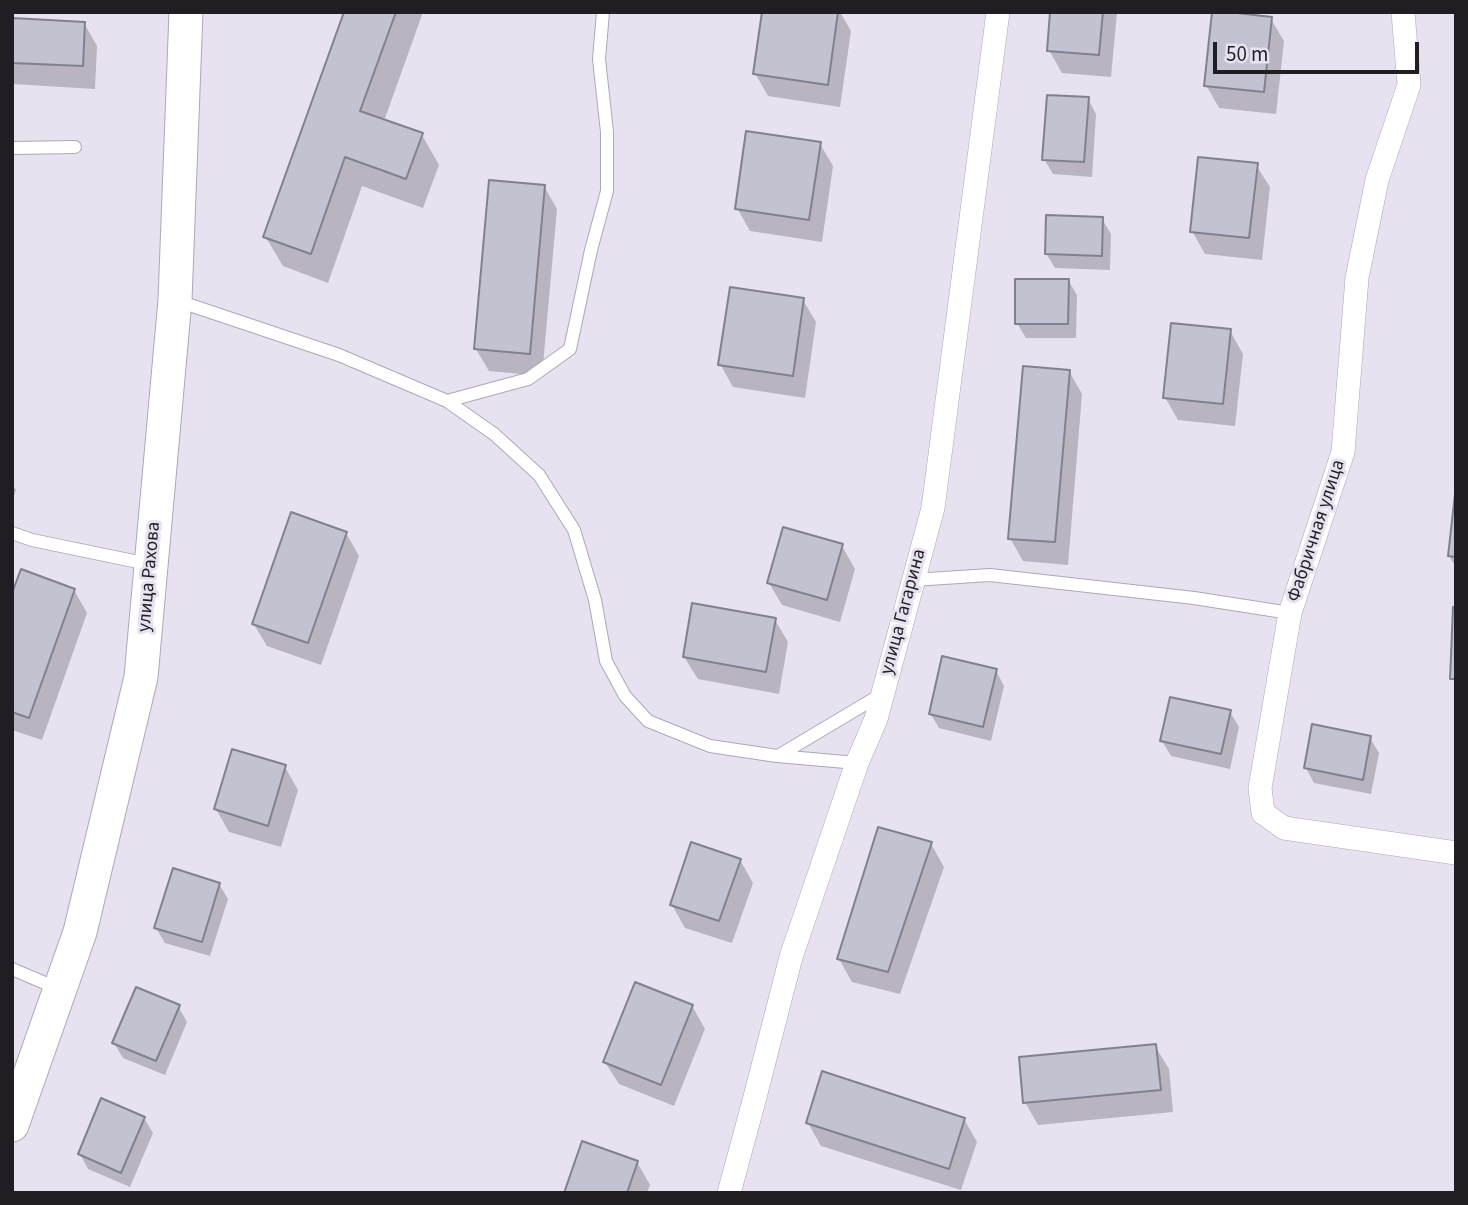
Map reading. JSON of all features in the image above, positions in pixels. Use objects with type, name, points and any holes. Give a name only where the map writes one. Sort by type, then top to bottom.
[{"type":"street","name":"улица Рахова","points":[[12,1125],[79,932],[141,677],[175,300],[186,12]]},
{"type":"street","name":"улица Гагарина","points":[[729,1193],[791,957],[857,763],[876,719],[933,508],[998,12]]},
{"type":"street","name":"Фабричная улица","points":[[1403,12],[1409,85],[1377,180],[1357,278],[1343,452],[1290,613],[1260,788],[1263,813],[1284,828],[1456,853]]},
{"type":"lane","points":[[447,401],[528,379],[570,349],[591,250],[607,191],[607,132],[599,59],[603,12]]},
{"type":"lane","points":[[12,148],[75,147]]},
{"type":"lane","points":[[175,300],[340,355],[447,401],[495,434],[539,475],[573,530],[594,600],[606,661],[625,696],[648,721],[710,746],[777,756],[857,763]]},
{"type":"lane","points":[[12,533],[32,540],[151,565]]},
{"type":"lane","points":[[913,580],[990,575],[1194,598],[1290,613]]},
{"type":"lane","points":[[777,756],[882,694]]},
{"type":"lane","points":[[12,969],[59,989]]},
{"type":"building","points":[[344,12],[396,12],[360,111],[423,133],[406,179],[345,157],[311,254],[263,237]]},
{"type":"building","points":[[762,12],[838,12],[828,85],[753,74]]},
{"type":"building","points":[[1050,12],[1103,12],[1099,55],[1047,51]]},
{"type":"building","points":[[1212,12],[1272,17],[1264,92],[1204,86]]},
{"type":"building","points":[[12,18],[85,22],[83,66],[12,63]]},
{"type":"building","points":[[1047,95],[1089,97],[1084,162],[1042,160]]},
{"type":"building","points":[[746,131],[821,142],[809,220],[735,209]]},
{"type":"building","points":[[1198,157],[1258,163],[1249,238],[1190,232]]},
{"type":"building","points":[[489,180],[545,185],[530,354],[474,349]]},
{"type":"building","points":[[1046,215],[1103,217],[1102,256],[1045,254]]},
{"type":"building","points":[[1015,279],[1069,279],[1068,324],[1015,324]]},
{"type":"building","points":[[730,287],[804,298],[793,376],[718,365]]},
{"type":"building","points":[[1171,323],[1231,329],[1223,404],[1163,398]]},
{"type":"building","points":[[1023,366],[1070,370],[1055,542],[1008,539]]},
{"type":"building","points":[[1456,485],[1456,557],[1448,556]]},
{"type":"building","points":[[291,512],[347,532],[308,643],[252,624]]},
{"type":"building","points":[[783,527],[843,544],[827,600],[767,583]]},
{"type":"building","points":[[21,569],[75,589],[29,718],[12,712],[12,593]]},
{"type":"building","points":[[692,603],[776,618],[766,672],[683,657]]},
{"type":"building","points":[[1453,607],[1456,607],[1456,679],[1450,679]]},
{"type":"building","points":[[942,656],[997,669],[983,727],[929,714]]},
{"type":"building","points":[[1170,697],[1231,710],[1221,754],[1160,741]]},
{"type":"building","points":[[1312,724],[1371,736],[1363,780],[1304,768]]},
{"type":"building","points":[[232,749],[286,765],[268,826],[214,809]]},
{"type":"building","points":[[878,827],[932,842],[888,972],[837,959]]},
{"type":"building","points":[[691,842],[741,859],[719,921],[670,905]]},
{"type":"building","points":[[173,868],[220,883],[202,942],[154,928]]},
{"type":"building","points":[[635,982],[693,1005],[661,1085],[603,1062]]},
{"type":"building","points":[[136,987],[180,1005],[156,1061],[112,1043]]},
{"type":"building","points":[[1156,1044],[1161,1090],[1023,1103],[1019,1057]]},
{"type":"building","points":[[822,1071],[965,1118],[949,1169],[806,1123]]},
{"type":"building","points":[[101,1098],[145,1117],[121,1173],[78,1154]]},
{"type":"building","points":[[582,1141],[638,1161],[627,1193],[564,1193]]}]
